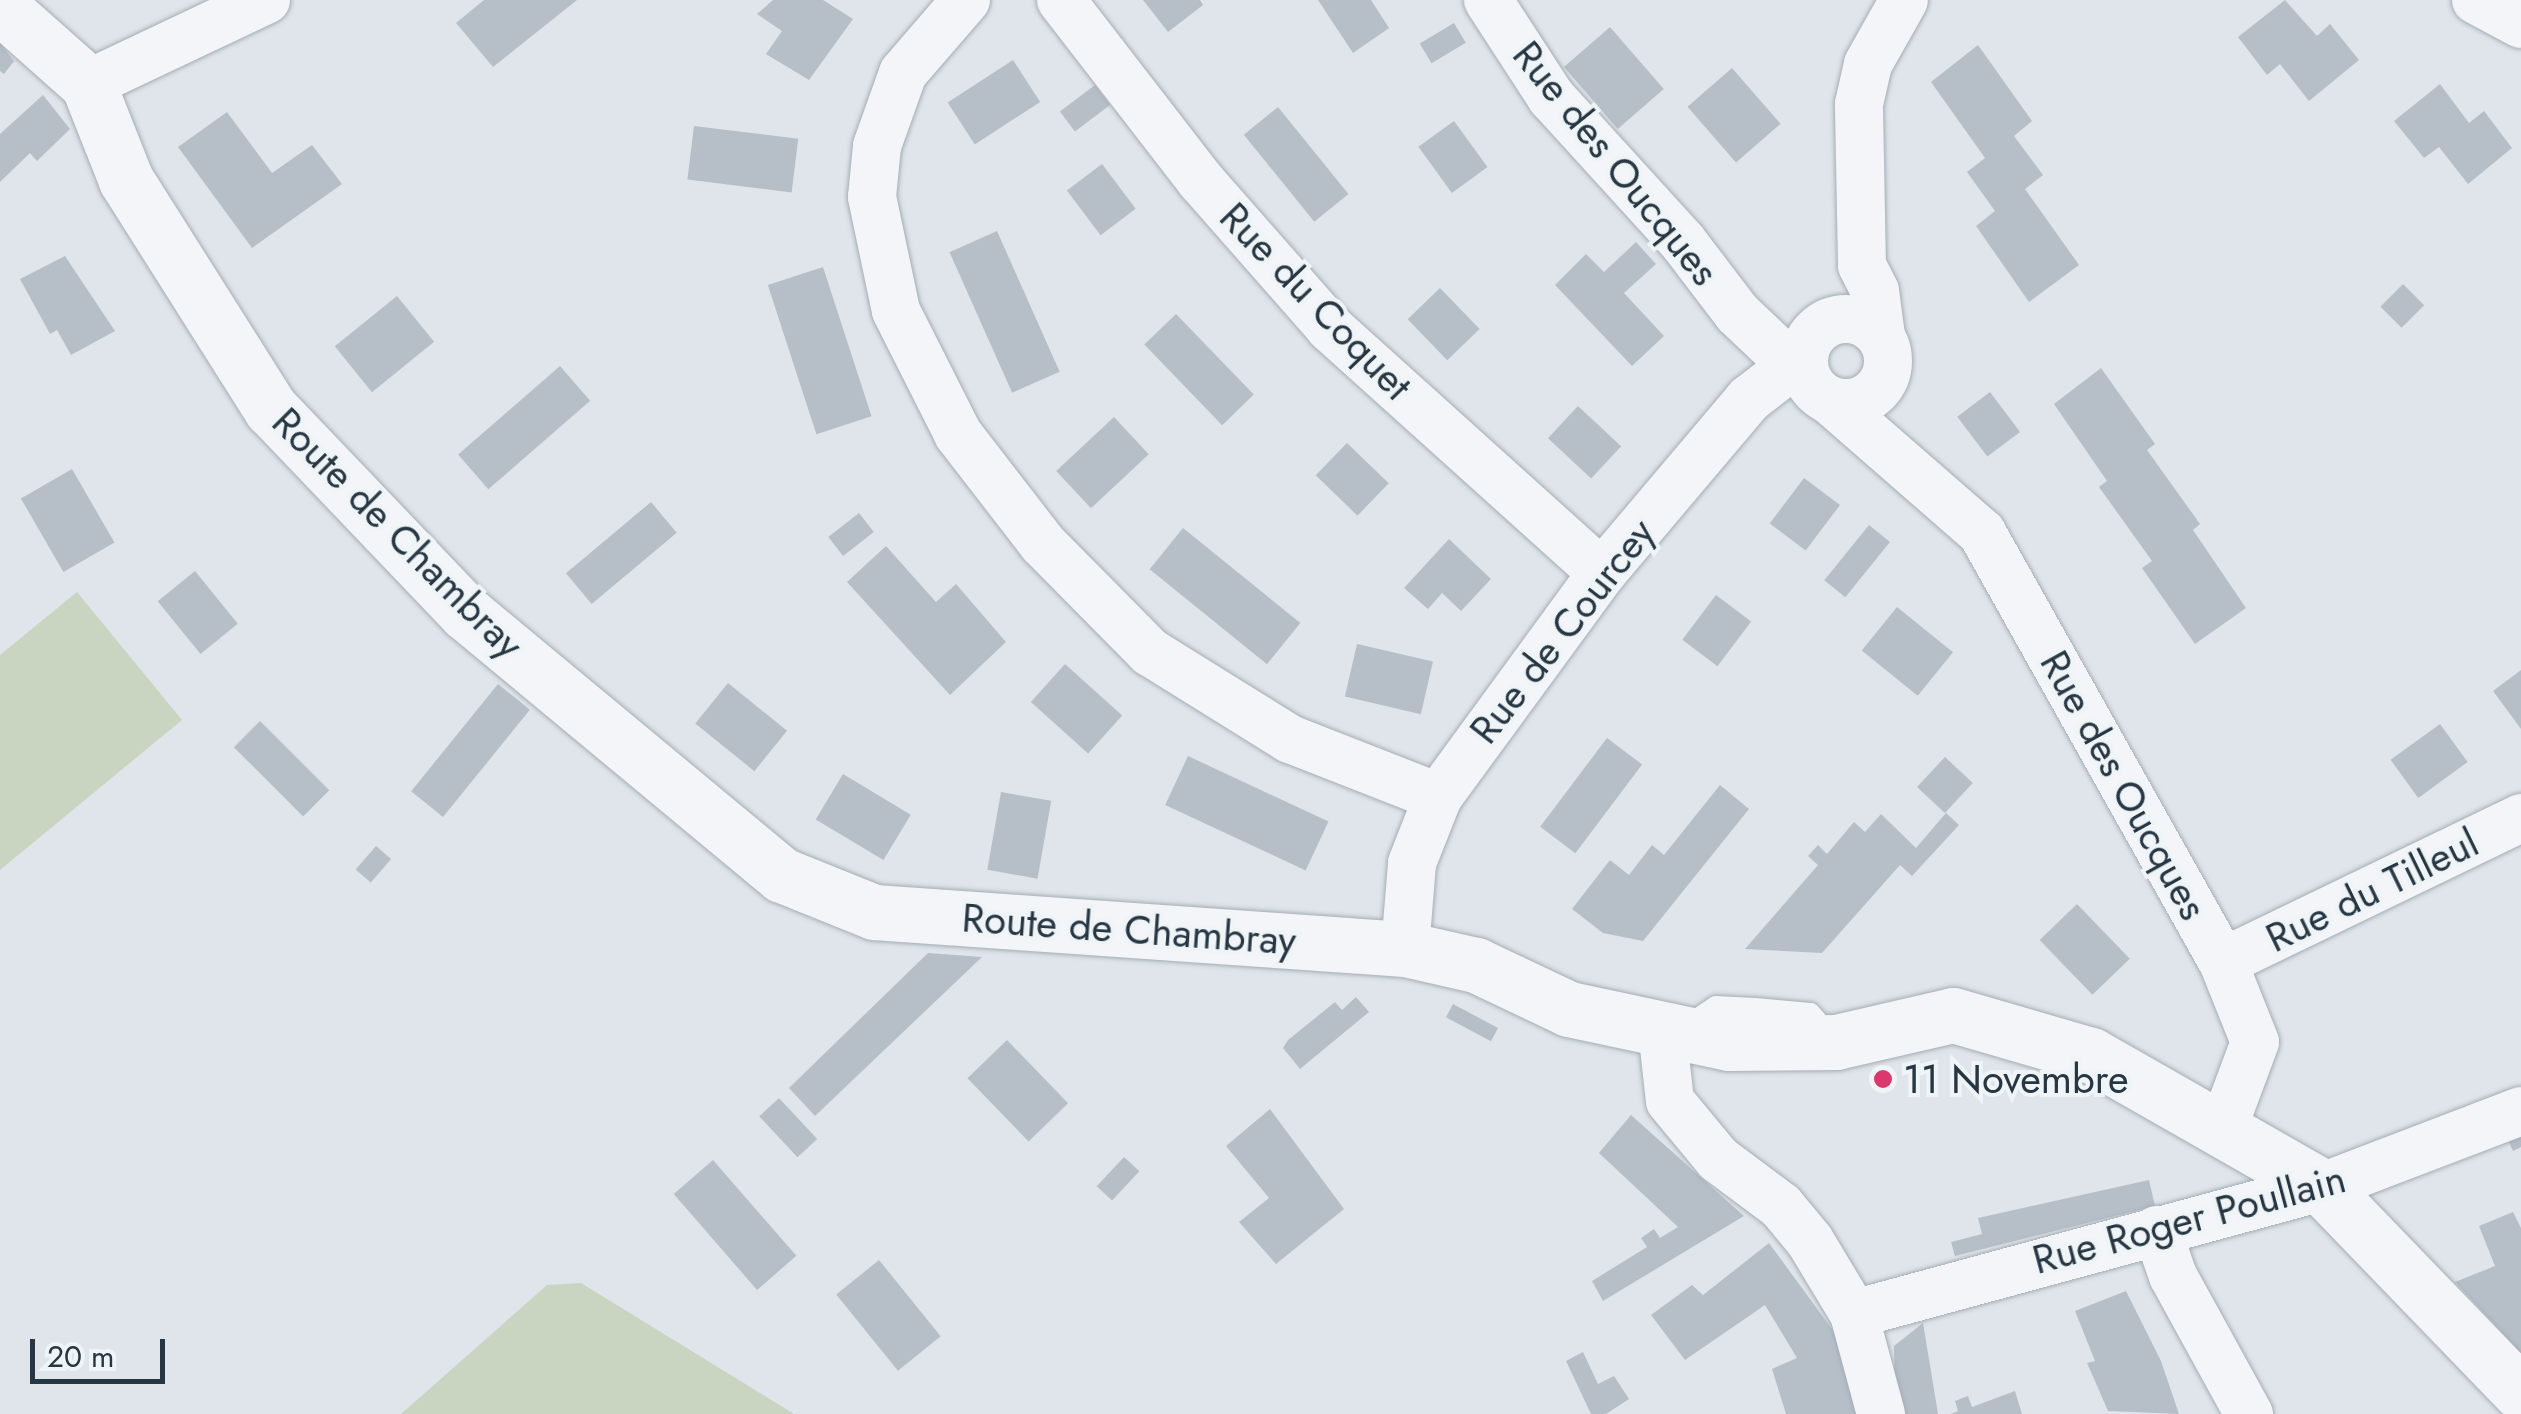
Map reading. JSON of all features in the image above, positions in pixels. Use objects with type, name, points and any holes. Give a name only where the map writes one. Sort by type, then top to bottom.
[{"type":"street","points":[[88,84],[266,0]]},
{"type":"street","points":[[966,0],[903,73],[877,146],[872,196],[896,311],[958,434],[1043,544],[1150,652],[1290,739],[1438,797]]},
{"type":"street","name":"Rue du Coquet","points":[[1062,0],[1201,181],[1330,328],[1602,573]]},
{"type":"street","name":"Rue des Oucques","points":[[1488,0],[1551,97],[1683,242],[1737,313],[1797,361]]},
{"type":"street","points":[[1835,320],[1861,321],[1883,357],[1862,402],[1833,403],[1810,386],[1797,361],[1813,334],[1835,320],[1862,265],[1859,104],[1868,64],[1904,0]]},
{"type":"street","points":[[2476,0],[2521,24]]},
{"type":"street","name":"Route de Chambray","points":[[0,6],[88,84],[126,180],[271,408],[466,613],[782,875],[874,912],[1405,949],[1476,965],[1569,1009],[1730,1044],[1840,1053],[1953,1015],[2091,1055],[2322,1186],[2521,1393]]},
{"type":"street","name":"Rue des Oucques","points":[[1862,265],[1875,291],[1883,357],[1915,471]]},
{"type":"street","name":"Rue de Courcey","points":[[1405,949],[1412,863],[1438,797],[1602,573],[1749,399],[1797,361]]},
{"type":"street","name":"Rue des Oucques","points":[[1833,403],[1866,438],[1915,471],[1982,534],[2223,962],[2254,1042],[2223,1128]]},
{"type":"street","name":"Rue du Tilleul","points":[[2223,962],[2521,818]]},
{"type":"street","points":[[1670,1031],[1670,1100],[1718,1159],[1781,1206],[1854,1314],[1882,1414]]},
{"type":"street","name":"Rue Roger Poullain","points":[[1854,1314],[2322,1186],[2521,1111]]},
{"type":"street","points":[[2157,1230],[2173,1276],[2249,1414]]},
{"type":"green space","points":[[77,592],[182,720],[0,870],[0,655]]},
{"type":"green space","points":[[581,1283],[794,1414],[401,1414],[547,1285]]},
{"type":"building","points":[[484,0],[577,0],[493,67],[456,23]]},
{"type":"building","points":[[773,0],[823,0],[853,19],[809,80],[766,54],[782,31],[757,14]]},
{"type":"building","points":[[1143,0],[1200,0],[1203,5],[1168,32]]},
{"type":"building","points":[[1318,0],[1371,0],[1389,28],[1353,53]]},
{"type":"building","points":[[2285,0],[2317,36],[2330,24],[2359,60],[2309,101],[2280,64],[2267,75],[2238,37]]},
{"type":"building","points":[[1454,23],[1466,43],[1432,63],[1420,44]]},
{"type":"building","points":[[1610,27],[1664,89],[1618,129],[1564,67]]},
{"type":"building","points":[[0,43],[14,61],[4,74],[0,71]]},
{"type":"building","points":[[1978,45],[2032,121],[2014,136],[2043,175],[2025,189],[2079,265],[2029,302],[1976,226],[1995,211],[1967,172],[1985,158],[1931,82]]},
{"type":"building","points":[[1013,60],[1040,102],[975,144],[948,102]]},
{"type":"building","points":[[1732,68],[1781,124],[1736,163],[1687,107]]},
{"type":"building","points":[[2440,84],[2469,123],[2484,111],[2512,148],[2468,184],[2439,147],[2424,158],[2394,121]]},
{"type":"building","points":[[1095,85],[1110,105],[1075,131],[1060,111]]},
{"type":"building","points":[[43,95],[70,129],[37,161],[30,153],[0,182],[0,134]]},
{"type":"building","points":[[1278,107],[1348,194],[1314,222],[1244,135]]},
{"type":"building","points":[[227,112],[272,173],[312,145],[342,184],[252,248],[178,147]]},
{"type":"building","points":[[1454,121],[1488,167],[1452,193],[1418,147]]},
{"type":"building","points":[[694,126],[798,139],[792,192],[687,180]]},
{"type":"building","points":[[1102,164],[1136,209],[1101,235],[1067,190]]},
{"type":"building","points":[[997,231],[1060,372],[1012,393],[949,252]]},
{"type":"building","points":[[1636,242],[1656,264],[1624,293],[1664,336],[1632,366],[1555,285],[1586,254],[1604,272]]},
{"type":"building","points":[[65,256],[115,331],[71,355],[57,330],[50,334],[20,279]]},
{"type":"building","points":[[823,267],[872,416],[816,434],[768,285]]},
{"type":"building","points":[[2403,284],[2424,305],[2402,328],[2380,307]]},
{"type":"building","points":[[1440,288],[1480,329],[1447,360],[1408,319]]},
{"type":"building","points":[[397,296],[434,342],[372,392],[335,346]]},
{"type":"building","points":[[1176,314],[1254,395],[1222,425],[1144,345]]},
{"type":"building","points":[[560,366],[590,401],[488,489],[458,455]]},
{"type":"building","points":[[2101,368],[2155,444],[2147,450],[2200,524],[2193,530],[2246,608],[2195,644],[2142,568],[2152,561],[2099,487],[2107,481],[2054,404]]},
{"type":"building","points":[[1990,392],[2020,432],[1987,457],[1957,417]]},
{"type":"building","points":[[1578,406],[1621,446],[1591,478],[1548,438]]},
{"type":"building","points":[[1114,417],[1149,454],[1091,508],[1056,471]]},
{"type":"building","points":[[1347,443],[1389,483],[1357,516],[1316,475]]},
{"type":"building","points":[[72,469],[114,543],[63,572],[21,498]]},
{"type":"building","points":[[1804,478],[1840,505],[1806,551],[1770,524]]},
{"type":"building","points":[[651,502],[677,533],[592,604],[566,573]]},
{"type":"building","points":[[859,513],[874,532],[843,556],[828,537]]},
{"type":"building","points":[[1869,525],[1890,542],[1845,597],[1824,580]]},
{"type":"building","points":[[1183,528],[1300,623],[1267,664],[1150,569]]},
{"type":"building","points":[[1449,539],[1491,579],[1461,611],[1442,593],[1428,609],[1404,588]]},
{"type":"building","points":[[886,546],[936,602],[956,584],[1006,642],[950,695],[847,582]]},
{"type":"building","points":[[195,571],[238,624],[200,654],[158,601]]},
{"type":"building","points":[[1716,595],[1751,621],[1717,666],[1682,640]]},
{"type":"building","points":[[1897,607],[1953,652],[1918,696],[1862,651]]},
{"type":"building","points":[[1357,644],[1433,662],[1421,714],[1345,697]]},
{"type":"building","points":[[1065,664],[1122,716],[1088,753],[1031,702]]},
{"type":"building","points":[[2521,670],[2521,729],[2493,691]]},
{"type":"building","points":[[728,683],[787,731],[754,771],[695,723]]},
{"type":"building","points":[[498,684],[530,710],[443,817],[411,791]]},
{"type":"building","points":[[260,721],[329,790],[303,816],[234,747]]},
{"type":"building","points":[[2440,724],[2468,762],[2418,798],[2391,760]]},
{"type":"building","points":[[1607,738],[1642,764],[1575,853],[1540,827]]},
{"type":"building","points":[[1188,756],[1328,822],[1306,870],[1165,805]]},
{"type":"building","points":[[1945,757],[1973,783],[1945,813],[1917,787]]},
{"type":"building","points":[[843,774],[911,815],[883,860],[816,819]]},
{"type":"building","points":[[1720,785],[1749,809],[1643,941],[1603,933],[1572,909],[1610,860],[1629,875],[1652,845],[1664,855]]},
{"type":"building","points":[[1001,792],[1051,801],[1038,879],[987,870]]},
{"type":"building","points":[[1946,813],[1959,825],[1912,876],[1900,865],[1822,953],[1745,949],[1818,865],[1808,856],[1818,845],[1827,854],[1854,822],[1865,832],[1881,814],[1916,848]]},
{"type":"building","points":[[376,846],[391,859],[371,883],[356,869]]},
{"type":"building","points":[[2077,904],[2130,959],[2092,995],[2040,940]]},
{"type":"building","points":[[928,953],[982,957],[815,1116],[789,1088]]},
{"type":"building","points":[[1356,997],[1369,1012],[1300,1069],[1283,1048],[1288,1040],[1335,1002],[1342,1010]]},
{"type":"building","points":[[1453,1004],[1498,1028],[1491,1041],[1446,1017]]},
{"type":"building","points":[[1007,1040],[1068,1103],[1029,1142],[967,1078]]},
{"type":"building","points":[[779,1098],[817,1139],[797,1157],[759,1116]]},
{"type":"building","points":[[1270,1109],[1344,1209],[1276,1264],[1239,1222],[1269,1198],[1226,1146]]},
{"type":"building","points":[[1631,1115],[1744,1216],[1603,1301],[1592,1281],[1647,1247],[1641,1238],[1654,1229],[1660,1238],[1678,1227],[1599,1153]]},
{"type":"building","points":[[2521,1125],[2521,1147],[2513,1151],[2504,1132]]},
{"type":"building","points":[[1124,1157],[1139,1171],[1112,1201],[1097,1186]]},
{"type":"building","points":[[713,1160],[796,1256],[757,1290],[674,1194]]},
{"type":"building","points":[[2149,1180],[2155,1206],[1955,1256],[1951,1242],[1982,1234],[1978,1218]]},
{"type":"building","points":[[2513,1212],[2521,1228],[2521,1353],[2455,1282],[2495,1266],[2479,1226]]},
{"type":"building","points":[[1769,1243],[1840,1340],[1862,1414],[1786,1414],[1772,1369],[1797,1358],[1765,1305],[1685,1360],[1651,1315],[1692,1285],[1703,1295]]},
{"type":"building","points":[[879,1260],[941,1336],[898,1371],[836,1295]]},
{"type":"building","points":[[2126,1291],[2161,1361],[2179,1414],[2108,1411],[2087,1363],[2095,1361],[2075,1311]]},
{"type":"building","points":[[1923,1323],[1938,1414],[1895,1414],[1894,1346]]},
{"type":"building","points":[[1583,1352],[1598,1384],[1614,1376],[1629,1399],[1606,1414],[1591,1414],[1566,1361]]},
{"type":"building","points":[[2015,1391],[2022,1414],[1951,1414],[1958,1411],[1955,1401],[1968,1396],[1972,1407]]},
{"type":"place","name":"11 Novembre","points":[[1883,1079]]}]
